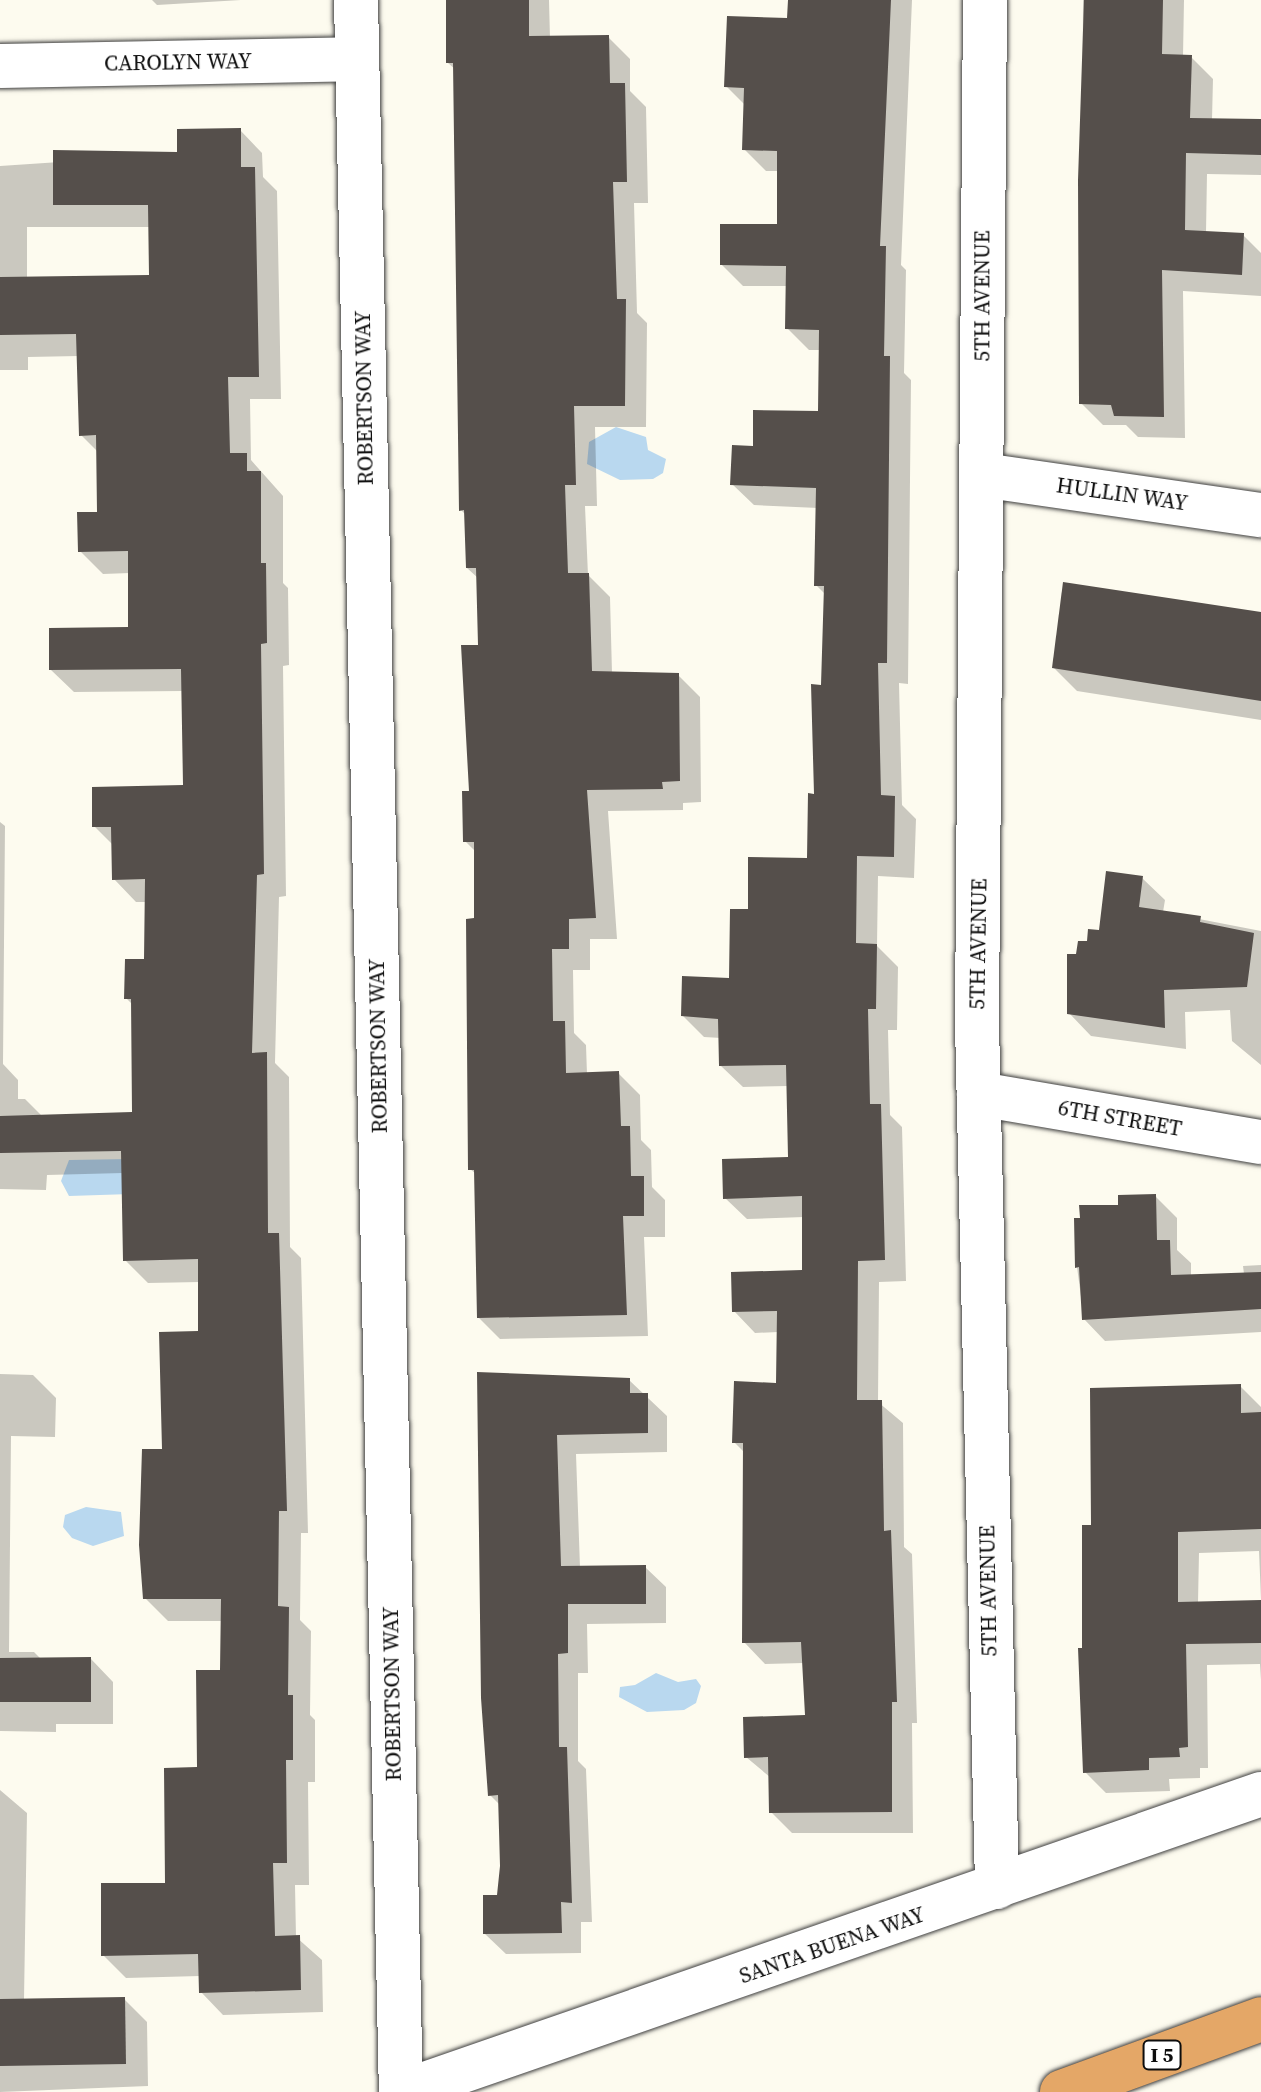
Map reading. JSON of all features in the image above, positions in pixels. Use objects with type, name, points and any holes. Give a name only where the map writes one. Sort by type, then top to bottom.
[{"type":"highway","name":"I 5","points":[[1062,2092],[1261,2019]]},
{"type":"street","name":"ROBERTSON WAY","points":[[356,0],[402,2092]]},
{"type":"street","name":"5TH AVENUE","points":[[985,0],[979,1094],[997,1887]]},
{"type":"street","name":"CAROLYN WAY","points":[[0,66],[357,59]]},
{"type":"street","name":"HULLIN WAY","points":[[982,475],[1261,515]]},
{"type":"street","name":"6TH STREET","points":[[979,1094],[1261,1142]]},
{"type":"street","name":"SANTA BUENA WAY","points":[[402,2092],[1261,1794]]},
{"type":"water","points":[[616,427],[646,437],[648,450],[666,459],[663,473],[653,479],[620,480],[587,464],[589,442]]},
{"type":"water","points":[[130,1159],[131,1194],[69,1196],[61,1181],[69,1160]]},
{"type":"water","points":[[86,1507],[121,1512],[124,1536],[93,1546],[72,1538],[63,1527],[65,1515]]},
{"type":"water","points":[[656,1673],[678,1682],[696,1679],[701,1686],[696,1703],[684,1710],[647,1712],[619,1697],[620,1687],[635,1685]]},
{"type":"building","points":[[446,0],[529,0],[529,36],[609,35],[610,83],[625,83],[627,182],[613,182],[617,299],[626,299],[625,406],[574,406],[576,485],[565,485],[568,573],[589,573],[592,671],[679,673],[680,781],[662,782],[663,789],[587,790],[596,918],[569,919],[569,949],[552,949],[553,1021],[565,1021],[566,1073],[619,1071],[621,1126],[630,1126],[631,1176],[644,1176],[644,1216],[623,1216],[627,1315],[477,1318],[474,1170],[468,1170],[466,919],[474,918],[474,842],[463,842],[462,791],[469,791],[461,645],[478,645],[476,568],[466,568],[464,510],[459,511],[453,63],[446,63]]},
{"type":"building","points":[[788,0],[891,0],[880,246],[886,246],[884,356],[890,356],[887,663],[878,663],[881,795],[895,796],[894,857],[857,856],[856,943],[877,944],[876,1009],[868,1009],[870,1104],[881,1104],[885,1260],[858,1261],[857,1400],[882,1400],[884,1531],[891,1530],[897,1702],[892,1702],[892,1812],[769,1813],[768,1757],[744,1758],[743,1717],[805,1715],[801,1642],[742,1643],[743,1443],[732,1443],[734,1381],[776,1383],[777,1311],[732,1312],[731,1272],[802,1270],[802,1196],[723,1199],[722,1159],[788,1157],[786,1065],[719,1066],[718,1019],[681,1016],[682,976],[729,978],[730,909],[748,909],[748,857],[807,858],[808,793],[814,794],[811,684],[821,685],[824,586],[814,586],[816,488],[730,485],[732,445],[753,446],[753,410],[818,411],[819,330],[785,329],[786,266],[720,265],[720,224],[777,224],[777,151],[742,150],[744,88],[724,87],[727,16],[787,18]]},
{"type":"building","points":[[1084,0],[1163,0],[1162,54],[1192,55],[1190,118],[1261,119],[1261,155],[1186,153],[1185,230],[1244,233],[1242,275],[1162,270],[1164,417],[1114,416],[1111,405],[1079,404],[1078,180]]},
{"type":"building","points":[[241,128],[241,167],[255,167],[259,377],[228,377],[230,453],[247,453],[247,471],[261,471],[261,563],[266,563],[267,643],[261,644],[264,874],[257,875],[252,1053],[267,1052],[268,1233],[279,1233],[287,1511],[279,1511],[278,1606],[289,1607],[288,1695],[293,1695],[293,1760],[286,1760],[287,1863],[273,1863],[275,1936],[300,1935],[301,1990],[199,1993],[198,1954],[101,1956],[101,1883],[165,1883],[164,1768],[197,1767],[196,1670],[220,1670],[221,1599],[143,1599],[139,1545],[142,1449],[162,1449],[159,1332],[198,1331],[198,1259],[123,1261],[121,1151],[0,1153],[0,1116],[132,1112],[131,999],[124,999],[125,959],[144,959],[145,879],[112,880],[111,827],[92,827],[92,787],[183,785],[181,669],[49,670],[49,628],[128,627],[128,551],[78,552],[77,512],[97,512],[96,435],[79,436],[76,334],[0,335],[0,277],[149,275],[148,205],[53,205],[53,150],[177,152],[177,129]]},
{"type":"building","points":[[1063,582],[1261,612],[1261,701],[1052,668]]},
{"type":"building","points":[[1106,871],[1143,876],[1139,907],[1201,916],[1200,922],[1254,933],[1247,987],[1164,990],[1165,1028],[1067,1014],[1067,954],[1076,954],[1078,941],[1087,941],[1088,929],[1099,930]]},
{"type":"building","points":[[1156,1194],[1157,1240],[1170,1240],[1171,1275],[1261,1272],[1261,1309],[1082,1320],[1079,1267],[1075,1268],[1074,1218],[1080,1218],[1079,1205],[1118,1205],[1118,1195]]},
{"type":"building","points":[[477,1372],[630,1378],[630,1393],[648,1393],[648,1433],[557,1435],[561,1566],[646,1565],[646,1604],[568,1604],[568,1653],[558,1654],[559,1747],[567,1747],[572,1903],[561,1902],[562,1933],[483,1934],[483,1895],[497,1895],[500,1866],[498,1795],[488,1796],[481,1698]]},
{"type":"building","points":[[1241,1384],[1241,1413],[1261,1412],[1261,1529],[1178,1532],[1178,1602],[1261,1600],[1261,1643],[1186,1644],[1188,1747],[1179,1748],[1180,1757],[1149,1758],[1149,1770],[1083,1773],[1078,1648],[1082,1648],[1082,1525],[1091,1525],[1090,1388]]},
{"type":"building","points":[[91,1657],[91,1702],[0,1702],[0,1658]]},
{"type":"building","points":[[125,1997],[126,2064],[0,2066],[0,1999]]}]
